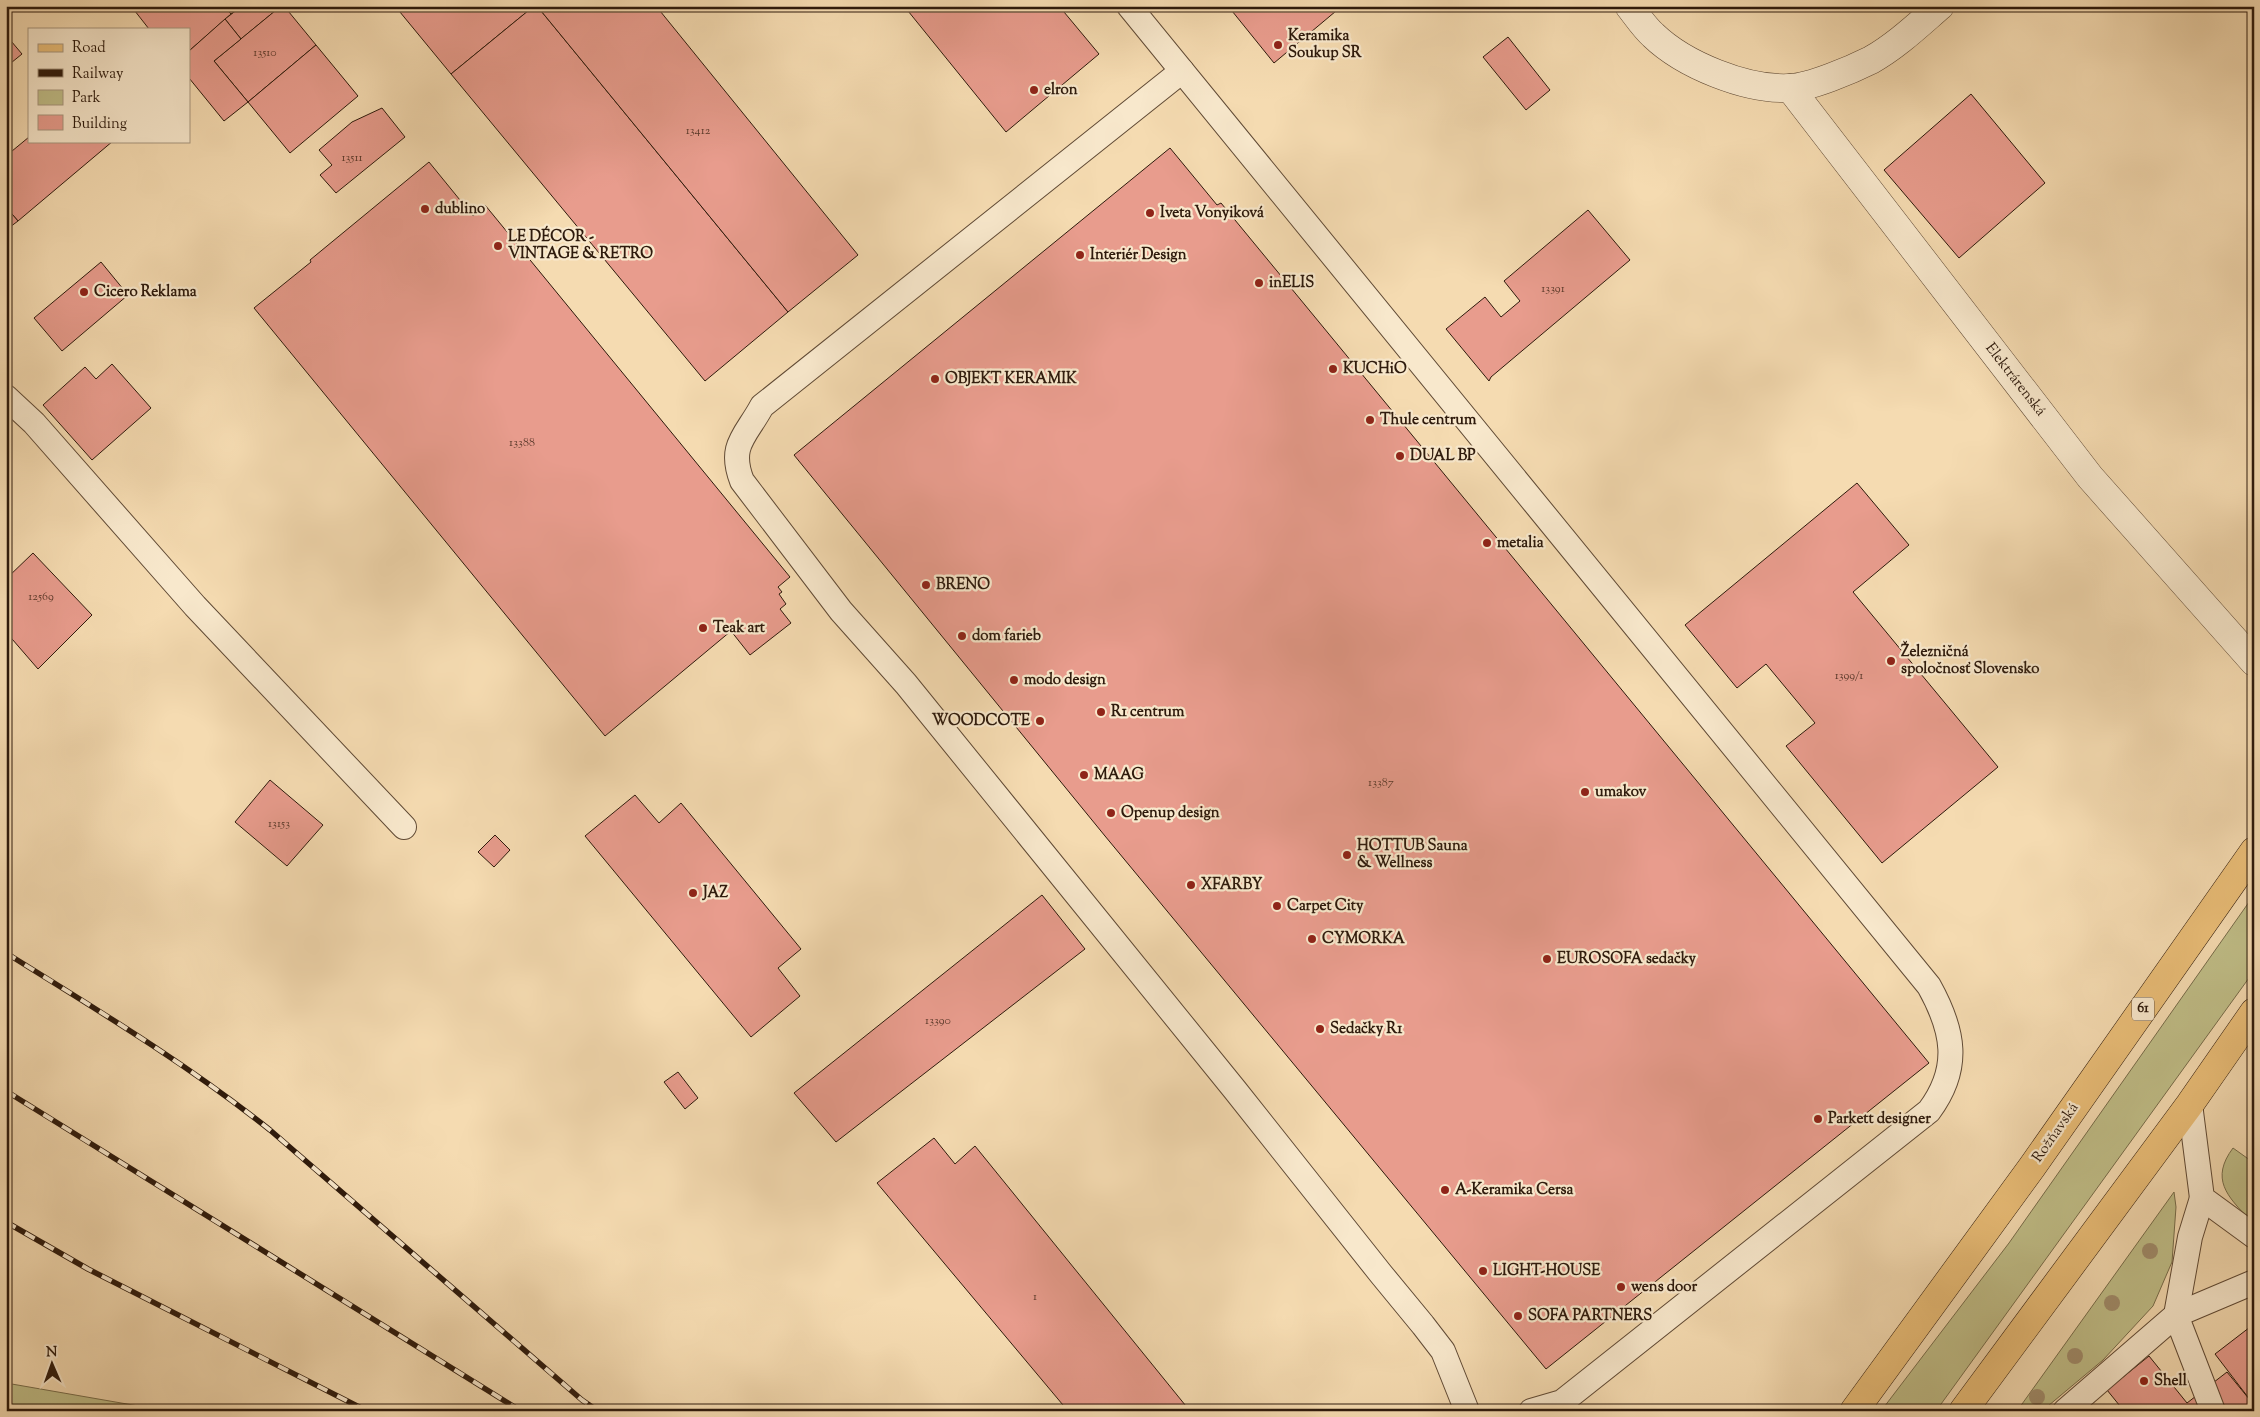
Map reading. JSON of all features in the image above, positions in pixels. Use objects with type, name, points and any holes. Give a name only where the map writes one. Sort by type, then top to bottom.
[{"type":"main road","name":"Rožňavská","points":[[1854,1411],[2032,1167],[2254,851]]},
{"type":"main road","points":[[1963,1411],[2190,1104],[2254,1012]]},
{"type":"street","points":[[1629,6],[1653,36],[1682,57],[1716,73],[1749,84],[1790,88],[1844,73],[1872,59],[1899,41],[1940,6]]},
{"type":"street","name":"Elektrárenská","points":[[1790,88],[2090,477],[2254,662]]},
{"type":"lane","points":[[1130,6],[1923,978],[1944,1012],[1951,1042],[1949,1073],[1942,1094],[1929,1111],[1562,1402],[1531,1411]]},
{"type":"lane","points":[[1182,71],[762,406],[739,443],[736,466],[742,481],[840,610],[906,684],[1235,1090],[1381,1274],[1424,1324],[1443,1351],[1467,1411]]},
{"type":"lane","points":[[6,398],[34,423],[195,606],[404,827]]},
{"type":"lane","points":[[2190,1104],[2202,1198],[2190,1237],[2176,1315],[2213,1411]]},
{"type":"lane","points":[[2202,1198],[2254,1236]]},
{"type":"lane","points":[[2065,1411],[2176,1315],[2254,1282]]},
{"type":"green space","points":[[2254,895],[2254,971],[1936,1411],[1881,1411],[2009,1243]]},
{"type":"green space","points":[[2233,1148],[2254,1163],[2254,1215],[2250,1220],[2234,1203],[2224,1187],[2223,1169],[2226,1159]]},
{"type":"green space","points":[[2174,1192],[2176,1207],[2172,1262],[2153,1306],[2103,1360],[2042,1411],[2017,1411]]},
{"type":"green space","points":[[6,1383],[150,1408],[163,1411],[6,1411]]},
{"type":"building","points":[[131,6],[224,6],[231,14],[190,50],[190,28],[148,28]]},
{"type":"building","points":[[224,6],[241,6],[231,14]]},
{"type":"building","points":[[242,6],[281,6],[241,39],[225,19]]},
{"type":"building","points":[[281,6],[284,6],[316,45],[248,102],[214,61]]},
{"type":"building","points":[[395,6],[534,6],[451,74]]},
{"type":"building","points":[[534,6],[537,6],[788,312],[705,381],[451,74]]},
{"type":"building","points":[[537,6],[656,6],[858,255],[788,312]]},
{"type":"building","points":[[904,6],[1059,6],[1099,54],[1006,132]]},
{"type":"building","name":"Keramika Soukup SR","points":[[1228,6],[1342,6],[1274,63]]},
{"type":"building","points":[[225,19],[241,39],[214,61],[248,102],[224,121],[190,79],[190,50]]},
{"type":"building","points":[[6,35],[22,54],[6,67]]},
{"type":"building","points":[[1508,37],[1550,90],[1526,110],[1483,57]]},
{"type":"building","points":[[316,45],[358,96],[290,153],[248,102]]},
{"type":"building","points":[[1971,94],[2045,183],[1959,258],[1884,170]]},
{"type":"building","points":[[382,108],[405,137],[336,193],[320,175],[332,165],[319,150],[352,122]]},
{"type":"building","points":[[28,138],[28,142],[112,142],[18,221],[6,207],[6,156]]},
{"type":"building","name":"R1 centrum","points":[[1170,148],[1217,205],[1221,203],[1929,1063],[1546,1369],[1105,836],[794,455]]},
{"type":"building","points":[[429,162],[473,216],[485,205],[790,577],[778,587],[782,592],[779,594],[786,604],[780,609],[791,623],[750,655],[731,631],[605,736],[254,308]]},
{"type":"building","points":[[6,207],[18,221],[6,230]]},
{"type":"building","points":[[1588,210],[1630,260],[1491,377],[1489,381],[1446,329],[1485,297],[1501,317],[1520,301],[1504,281]]},
{"type":"building","points":[[101,262],[128,295],[62,351],[34,318]]},
{"type":"building","points":[[112,364],[151,408],[92,460],[43,405],[85,367],[96,379]]},
{"type":"building","points":[[1857,483],[1909,545],[1853,592],[1998,767],[1882,863],[1786,746],[1815,723],[1766,664],[1737,688],[1685,625]]},
{"type":"building","points":[[33,553],[92,615],[38,669],[6,632],[6,579]]},
{"type":"building","points":[[270,780],[323,825],[287,866],[235,822]]},
{"type":"building","name":"JAZ","points":[[635,795],[659,823],[681,803],[801,949],[778,968],[800,996],[751,1037],[585,836]]},
{"type":"building","points":[[495,835],[510,850],[494,867],[478,852]]},
{"type":"building","points":[[1042,895],[1085,949],[836,1142],[794,1093]]},
{"type":"building","points":[[678,1072],[698,1098],[685,1109],[664,1082]]},
{"type":"building","points":[[934,1138],[955,1164],[975,1146],[1190,1411],[1068,1411],[877,1183]]},
{"type":"building","points":[[2254,1324],[2254,1405],[2215,1354]]},
{"type":"building","name":"Shell","points":[[2149,1356],[2187,1403],[2227,1372],[2254,1405],[2254,1411],[2124,1411],[2107,1390]]},
{"type":"railway","points":[[6,953],[107,1016],[239,1106],[270,1130],[582,1400],[598,1411]]},
{"type":"railway","points":[[6,1091],[521,1411]]},
{"type":"railway","points":[[6,1222],[88,1269],[367,1411]]},
{"type":"place","name":"Keramika Soukup SR","points":[[1278,45]]},
{"type":"place","name":"elron","points":[[1034,90]]},
{"type":"place","name":"dublino","points":[[425,209]]},
{"type":"place","name":"Iveta Vonyiková","points":[[1150,213]]},
{"type":"place","name":"LE DÉCOR - VINTAGE & RETRO","points":[[498,246]]},
{"type":"place","name":"Interiér Design","points":[[1080,255]]},
{"type":"place","name":"inELIS","points":[[1259,283]]},
{"type":"place","name":"Cicero Reklama","points":[[84,292]]},
{"type":"place","name":"KUCHiO","points":[[1333,369]]},
{"type":"place","name":"OBJEKT KERAMIK","points":[[935,379]]},
{"type":"place","name":"Thule centrum","points":[[1370,420]]},
{"type":"place","name":"DUAL BP","points":[[1400,456]]},
{"type":"place","name":"metalia","points":[[1487,543]]},
{"type":"place","name":"BRENO","points":[[926,585]]},
{"type":"place","name":"Teak art","points":[[703,628]]},
{"type":"place","name":"dom farieb","points":[[962,636]]},
{"type":"place","name":"Železničná spoločnosť Slovensko","points":[[1891,661]]},
{"type":"place","name":"modo design","points":[[1014,680]]},
{"type":"place","name":"R1 centrum","points":[[1101,712]]},
{"type":"place","name":"WOODCOTE","points":[[1040,721]]},
{"type":"place","name":"MAAG","points":[[1084,775]]},
{"type":"place","name":"umakov","points":[[1585,792]]},
{"type":"place","name":"Openup design","points":[[1111,813]]},
{"type":"place","name":"HOTTUB Sauna & Wellness","points":[[1347,855]]},
{"type":"place","name":"XFARBY","points":[[1191,885]]},
{"type":"place","name":"JAZ","points":[[693,893]]},
{"type":"place","name":"Carpet City","points":[[1277,906]]},
{"type":"place","name":"CYMORKA","points":[[1312,939]]},
{"type":"place","name":"EUROSOFA sedačky","points":[[1547,959]]},
{"type":"place","name":"Sedačky R1","points":[[1320,1029]]},
{"type":"place","name":"Parkett designer","points":[[1818,1119]]},
{"type":"place","name":"A-Keramika Cersa","points":[[1445,1190]]},
{"type":"place","name":"LIGHT-HOUSE","points":[[1483,1271]]},
{"type":"place","name":"wens door","points":[[1621,1287]]},
{"type":"place","name":"SOFA PARTNERS","points":[[1518,1316]]},
{"type":"place","name":"Shell","points":[[2144,1381]]}]
